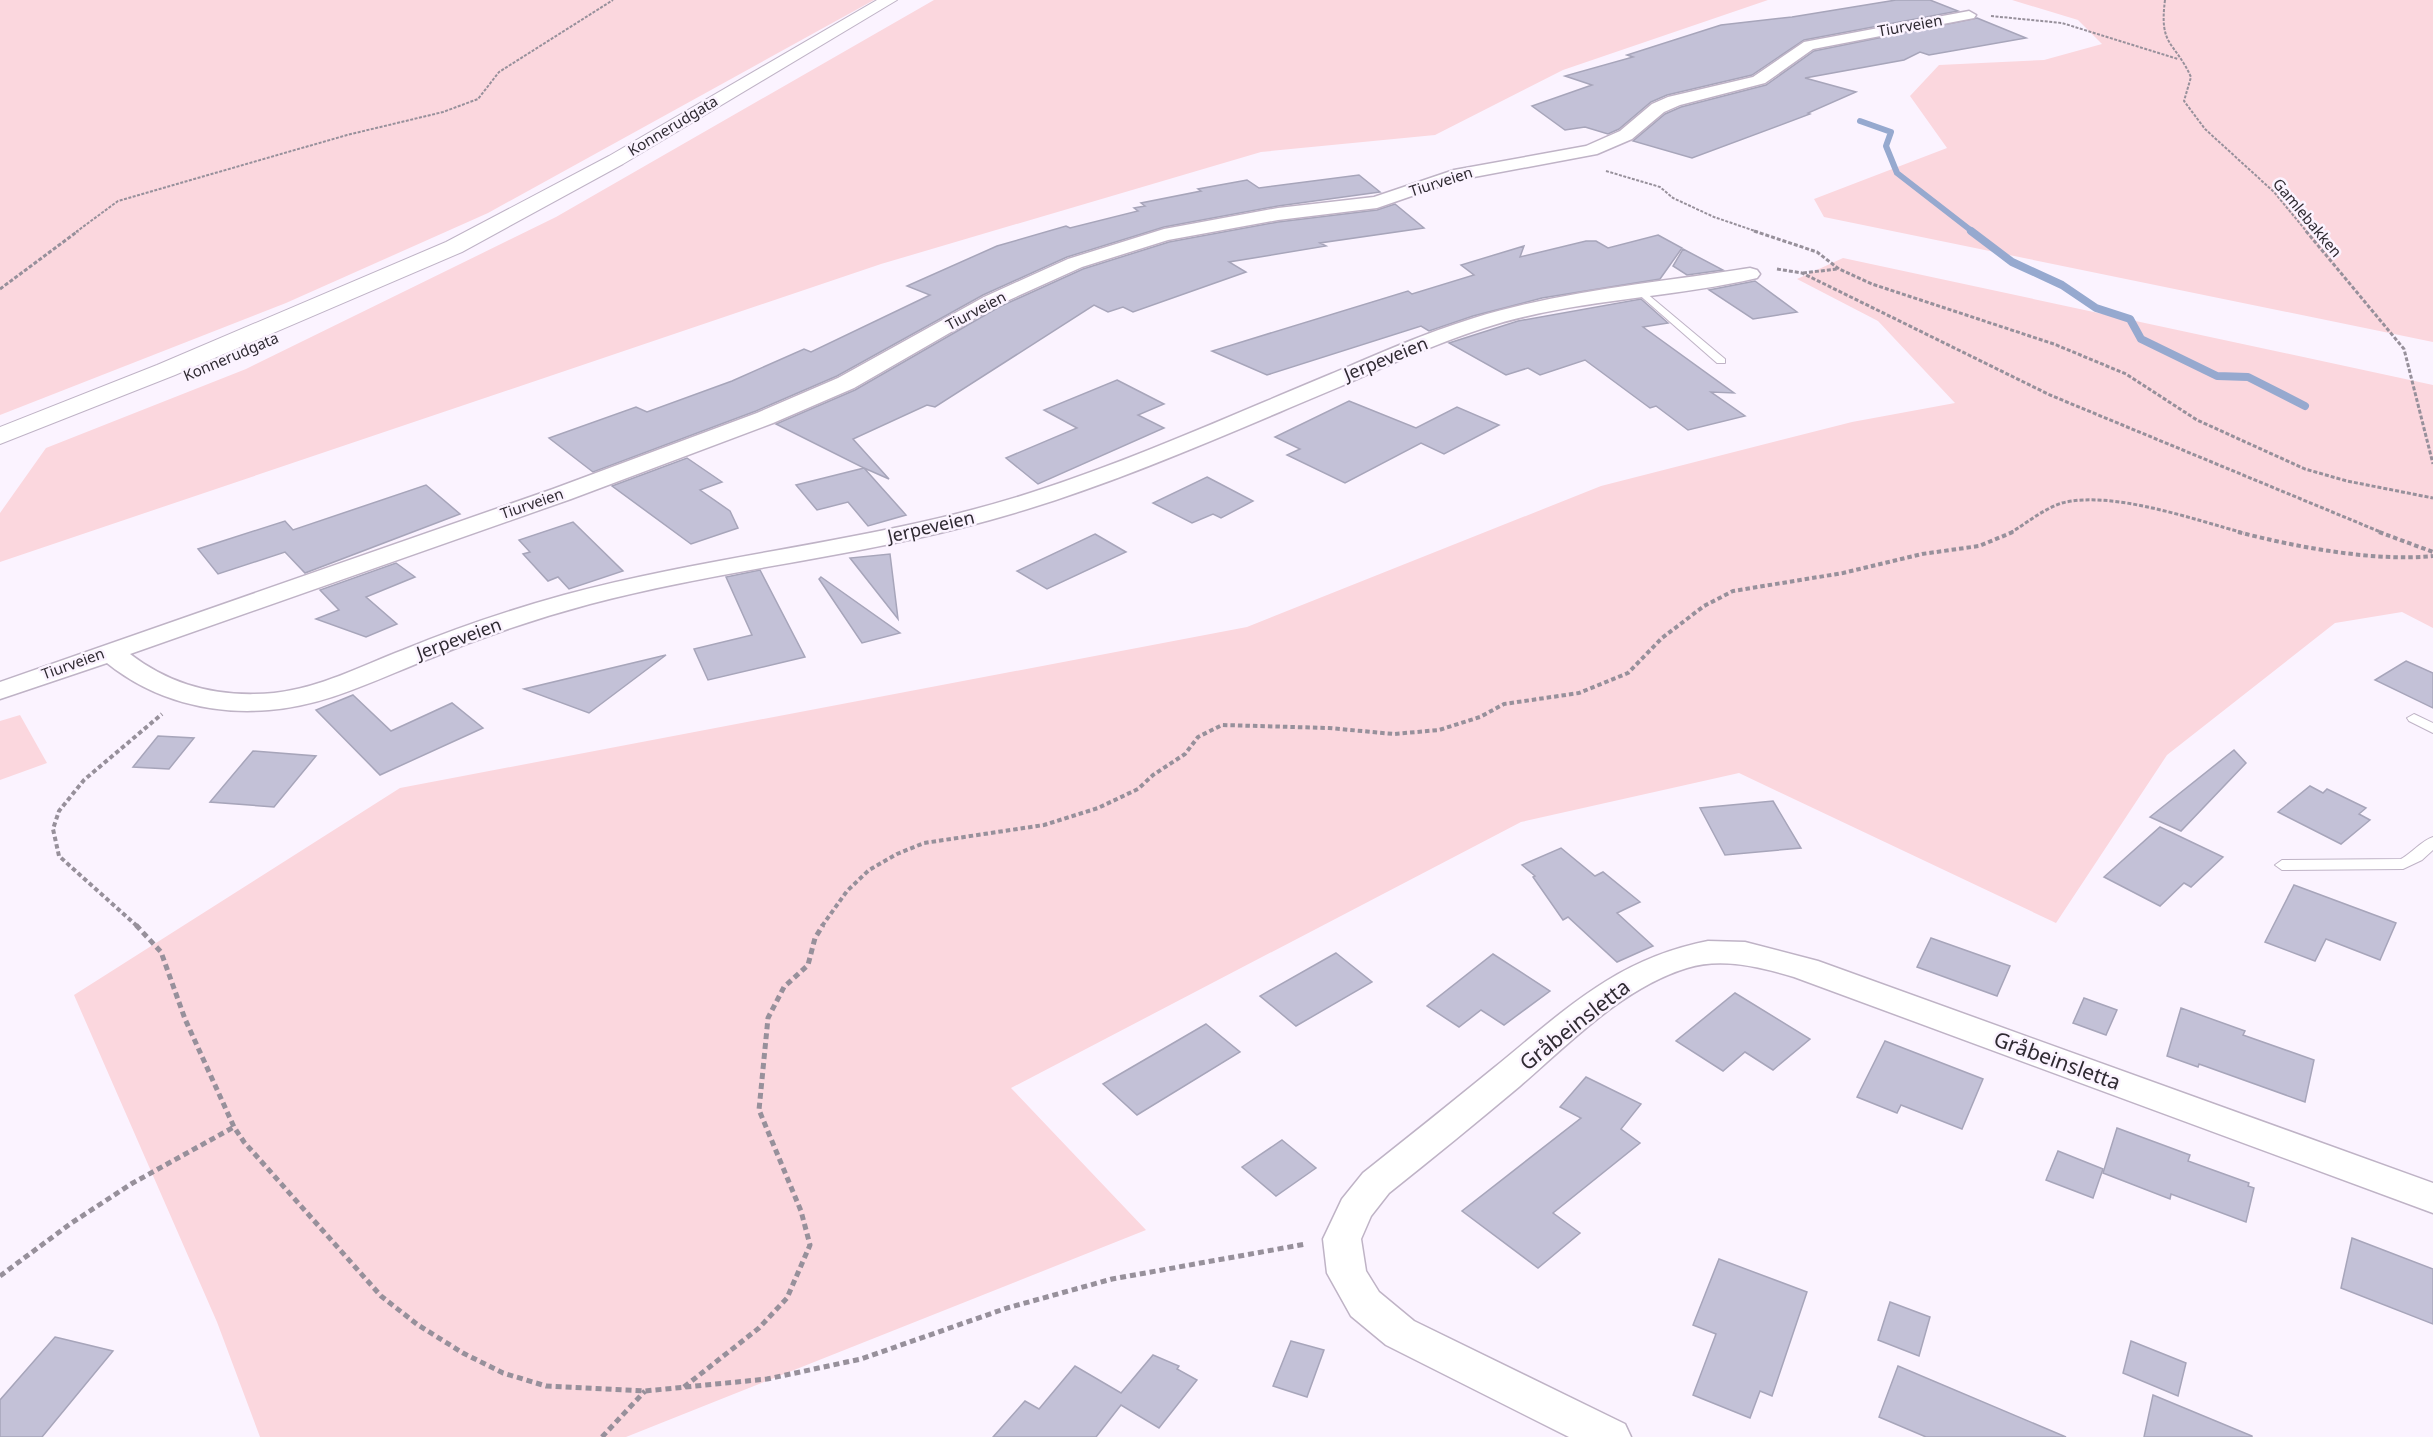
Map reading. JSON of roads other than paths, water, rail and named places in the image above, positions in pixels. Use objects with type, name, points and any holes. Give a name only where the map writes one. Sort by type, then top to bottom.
[{"type":"main road","name":"Konnerudgata","points":[[0,435],[454,247],[616,160],[888,0]]},
{"type":"main road","name":"Konnerudgata","points":[[0,450],[288,333],[415,274],[454,247]]},
{"type":"street","name":"Tiurveien","points":[[0,691],[562,494],[765,418],[870,370],[991,302],[1030,283],[1125,246],[1217,224],[1377,202],[1454,175],[1574,154],[1610,143],[1626,135],[1647,115],[1674,101],[1759,80],[1800,49],[1809,45],[1969,15]]},
{"type":"street","name":"Jerpeveien","points":[[109,651],[134,672],[187,696],[213,703],[274,702],[308,695],[472,633],[584,597],[674,577],[884,538],[990,513],[1123,466],[1477,323],[1563,301],[1750,274]]},
{"type":"street","name":"Gråbeinsletta","points":[[1610,1437],[1400,1333],[1365,1304],[1347,1273],[1342,1239],[1355,1209],[1376,1183],[1564,1030],[1626,983],[1684,956],[1709,952],[1773,959],[1852,984],[2433,1198]]},
{"type":"lane","points":[[1639,290],[1721,361]]},
{"type":"lane","points":[[0,428],[69,408]]},
{"type":"lane","points":[[2414,718],[2433,729]]},
{"type":"lane","points":[[2282,865],[2403,864],[2417,857],[2433,842]]},
{"type":"waterway","points":[[1860,121],[1891,132],[1886,146],[1897,173],[1973,232]]},
{"type":"waterway","points":[[1971,231],[2012,262],[2062,285],[2096,308],[2130,319],[2141,339],[2217,376],[2248,377],[2305,406]]}]
